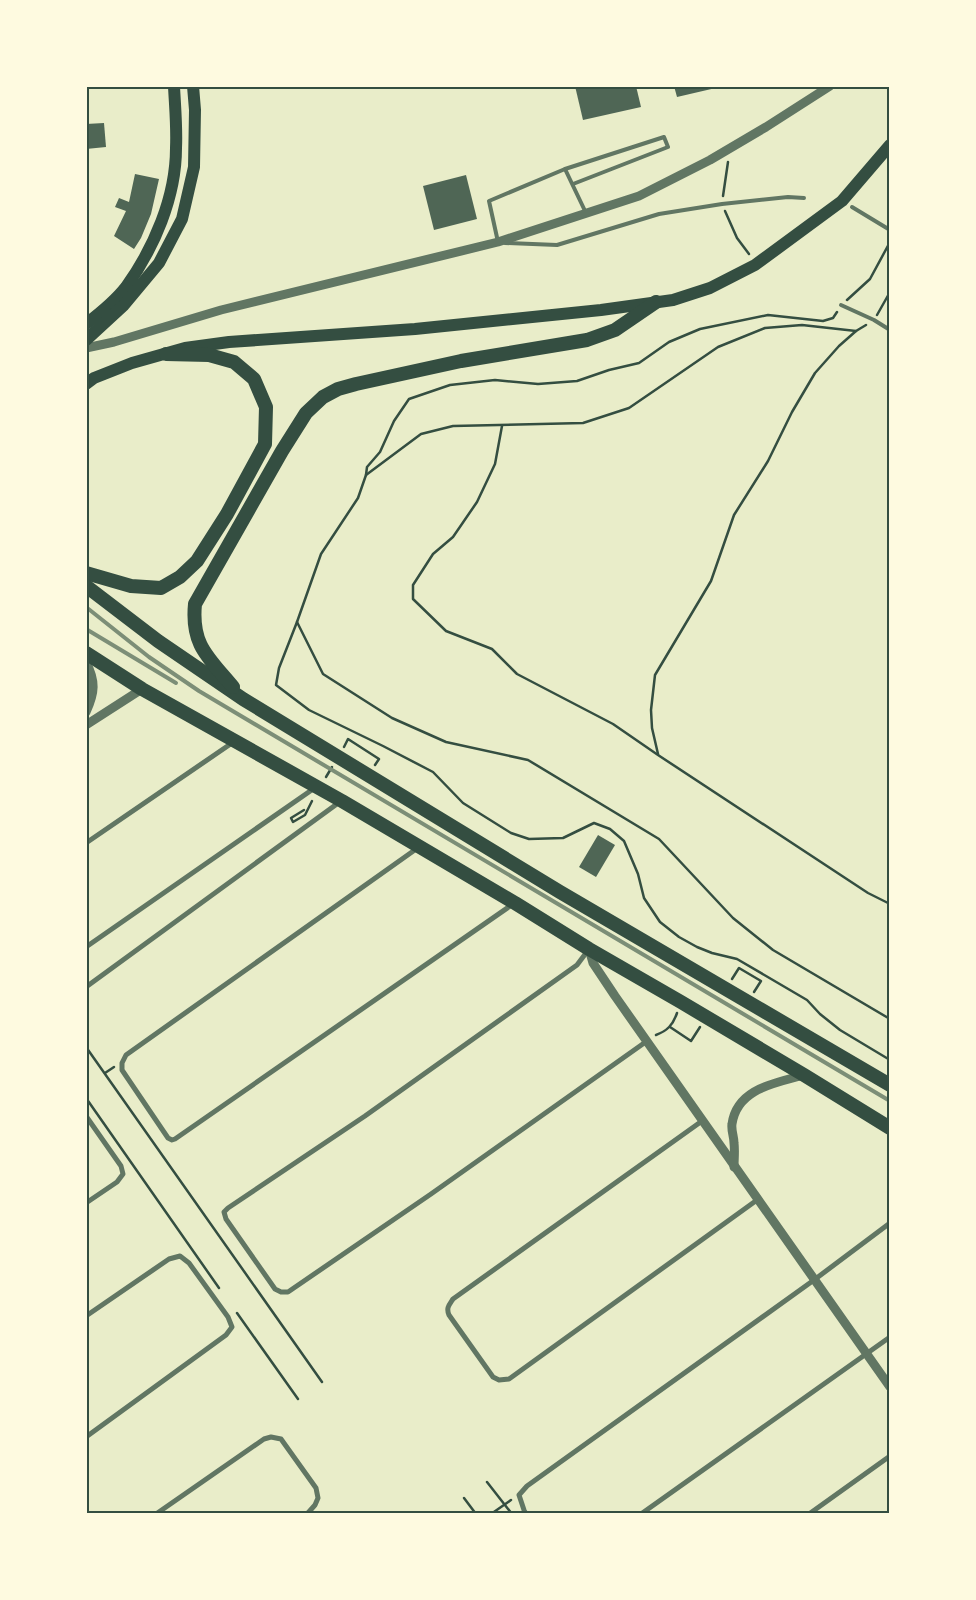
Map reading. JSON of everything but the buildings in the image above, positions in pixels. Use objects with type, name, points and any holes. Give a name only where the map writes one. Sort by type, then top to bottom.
[{"type":"highway","points":[[243,699],[203,652],[195,633],[193,620],[195,604],[282,451],[306,413],[323,397],[338,389],[356,384],[461,361],[587,340],[615,330],[656,302]]},
{"type":"highway","points":[[86,574],[132,586],[161,588],[180,577],[198,561],[227,514],[265,444],[266,407],[254,379],[234,362],[210,355],[166,354]]},
{"type":"highway","points":[[86,586],[158,641],[243,699],[560,892],[890,1085]]},
{"type":"highway","points":[[86,653],[142,689],[342,801],[515,903],[890,1128]]},
{"type":"main road","points":[[86,324],[124,289],[146,254],[163,218],[172,185],[176,149],[174,86]]},
{"type":"main road","points":[[86,340],[124,305],[159,264],[182,219],[194,167],[195,110],[193,86]]},
{"type":"main road","points":[[86,384],[94,378],[132,363],[185,348],[229,342],[415,329],[601,310],[673,300],[710,288],[755,265],[847,204],[890,145]]},
{"type":"street","points":[[86,348],[114,342],[221,310],[498,242],[639,196],[710,160],[830,86]]},
{"type":"street","points":[[86,662],[94,682],[94,693],[86,712]]},
{"type":"street","points":[[86,725],[142,689]]},
{"type":"street","points":[[86,843],[235,741]]},
{"type":"street","points":[[86,947],[317,787]]},
{"type":"street","points":[[86,987],[342,801]]},
{"type":"street","points":[[419,847],[126,1055],[122,1063],[122,1070],[168,1138],[172,1140],[515,903]]},
{"type":"street","points":[[589,949],[593,963],[734,1167],[890,1387]]},
{"type":"street","points":[[589,949],[577,965],[365,1116],[228,1208],[224,1212],[226,1219],[275,1288],[282,1292],[288,1292],[423,1199],[646,1040]]},
{"type":"street","points":[[734,1167],[732,1124],[737,1107],[749,1094],[760,1087],[804,1075]]},
{"type":"street","points":[[86,1116],[121,1166],[123,1174],[117,1182],[86,1203]]},
{"type":"street","points":[[702,1121],[453,1300],[448,1306],[449,1315],[493,1377],[499,1380],[509,1379],[758,1200]]},
{"type":"street","points":[[526,1514],[519,1495],[527,1486],[814,1280],[890,1223]]},
{"type":"street","points":[[86,1316],[169,1259],[180,1256],[189,1263],[228,1317],[232,1327],[226,1335],[86,1437]]},
{"type":"street","points":[[641,1514],[890,1337]]},
{"type":"street","points":[[156,1514],[264,1439],[276,1437],[284,1443],[316,1488],[318,1498],[307,1514]]},
{"type":"street","points":[[809,1514],[890,1456]]},
{"type":"lane","points":[[573,184],[668,147],[664,137],[565,169],[489,201],[498,242],[557,245],[659,214],[722,204],[788,197],[804,198]]},
{"type":"lane","points":[[565,169],[586,213]]},
{"type":"lane","points":[[847,204],[890,230]]},
{"type":"lane","points":[[842,305],[890,330]]},
{"type":"path","points":[[737,238],[745,248]]},
{"type":"path","points":[[890,242],[870,279],[842,305],[833,318],[823,321],[768,315],[700,328],[669,342],[639,363],[609,370],[577,381],[538,384],[495,380],[450,385],[409,400],[394,421],[380,452],[367,466],[358,498],[321,554],[279,668],[276,685],[309,710],[433,772],[463,803],[511,833],[529,839],[562,838],[594,823],[610,829],[624,841],[638,874],[644,898],[660,922],[679,937],[697,947],[737,959],[807,1000],[820,1014],[840,1030],[890,1060]]},
{"type":"path","points":[[658,755],[652,728],[651,710],[655,674],[711,582],[734,515],[768,461],[792,412],[815,373],[839,346],[856,331],[874,320],[890,292]]},
{"type":"path","points":[[366,475],[422,434],[453,426],[583,423],[629,408],[718,347],[765,328],[802,326],[856,331]]},
{"type":"path","points":[[502,426],[494,464],[477,502],[453,537],[433,554],[413,585],[413,600],[446,631],[492,649],[518,674],[613,724],[868,893],[890,904]]},
{"type":"path","points":[[297,622],[323,674],[392,718],[446,742],[528,760],[659,839],[733,918],[773,950],[890,1019]]},
{"type":"path","points":[[348,739],[379,759]]},
{"type":"path","points":[[304,810],[291,818],[293,822],[305,815]]},
{"type":"path","points":[[728,985],[739,968],[761,981]]},
{"type":"path","points":[[646,1040],[670,1027],[676,1018],[681,1002]]},
{"type":"path","points":[[670,1027],[691,1041],[701,1025]]},
{"type":"path","points":[[86,1047],[322,1382]]},
{"type":"path","points":[[86,1098],[223,1293]]},
{"type":"path","points":[[234,1308],[298,1399]]},
{"type":"path","points":[[487,1482],[512,1514]]},
{"type":"path","points":[[491,1514],[519,1495]]},
{"type":"path","points":[[464,1498],[476,1514]]},
{"type":"railway","points":[[86,607],[149,657],[199,691],[890,1101]]},
{"type":"railway","points":[[86,629],[176,683]]}]
